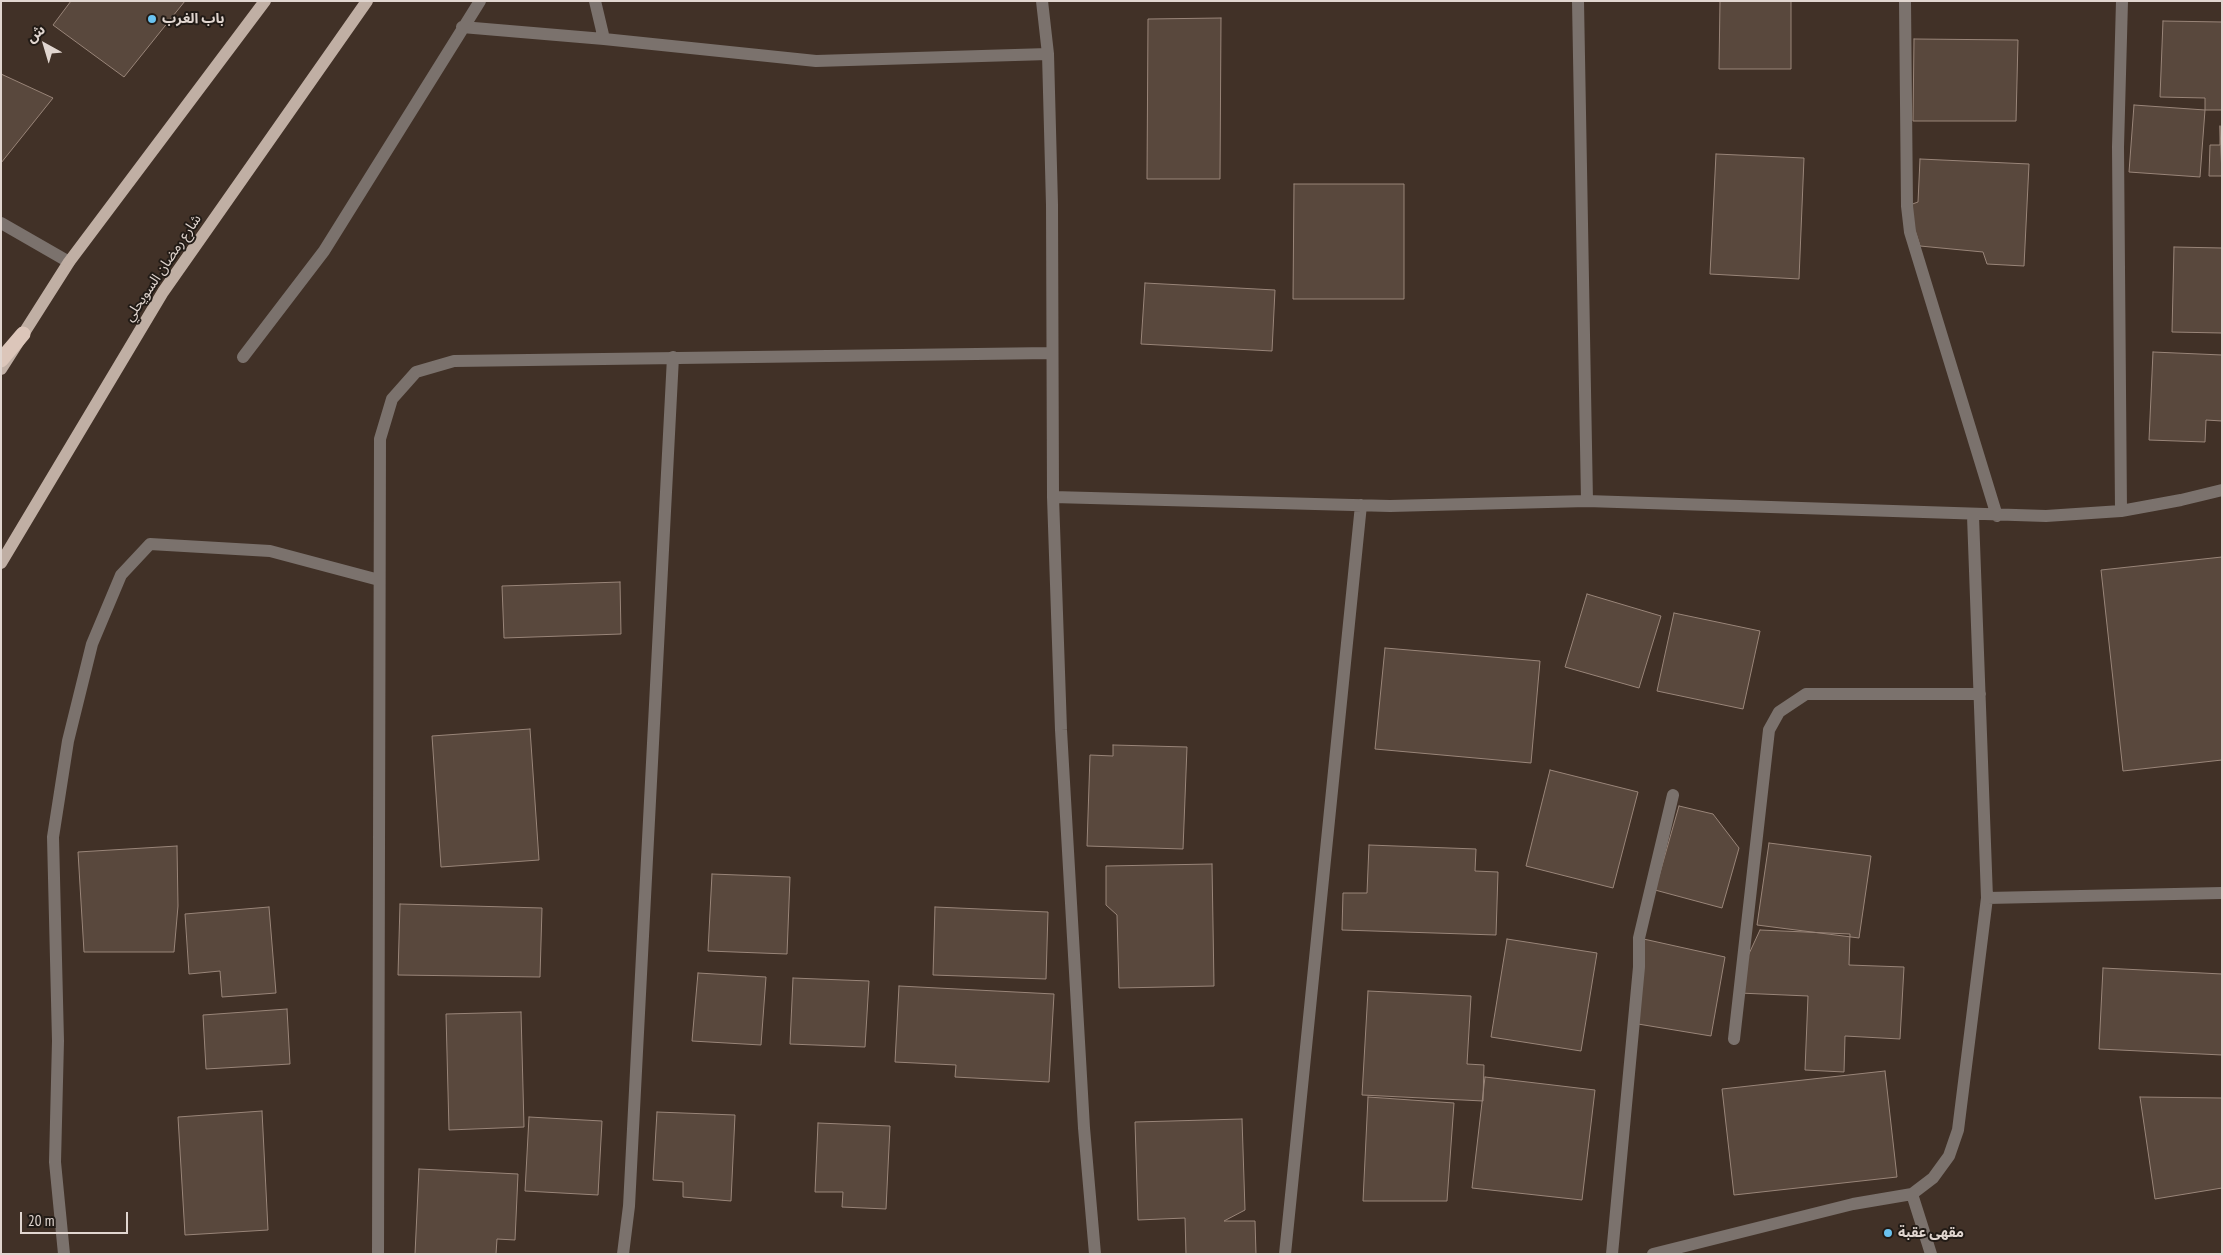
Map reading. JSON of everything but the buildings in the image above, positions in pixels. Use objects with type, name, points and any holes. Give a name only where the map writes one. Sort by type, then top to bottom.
[{"type":"highway","points":[[1,360],[23,334]]},
{"type":"main road","points":[[1,369],[69,262],[265,1]]},
{"type":"main road","name":"شارع رمضان السويحلي","points":[[1,563],[163,292],[368,1]]},
{"type":"street","points":[[243,357],[324,251],[462,27],[480,1]]},
{"type":"street","points":[[595,1],[604,39]]},
{"type":"street","points":[[1042,1],[1048,54],[1052,205],[1050,353],[1062,740],[1084,1128],[1095,1254]]},
{"type":"street","points":[[1578,1],[1587,501]]},
{"type":"street","points":[[1905,1],[1907,206],[1910,232],[1997,516]]},
{"type":"street","points":[[2121,511],[2118,147],[2122,1]]},
{"type":"street","points":[[462,27],[604,39],[816,61],[1048,54]]},
{"type":"street","points":[[1,223],[69,262]]},
{"type":"street","points":[[378,1254],[380,439],[392,399],[416,372],[454,361],[1050,353]]},
{"type":"street","points":[[623,1254],[629,1206],[673,357]]},
{"type":"street","points":[[1053,497],[1361,505],[1587,501],[1973,516],[2046,516],[2121,511],[2222,490]]},
{"type":"street","points":[[1284,1254],[1361,505]]},
{"type":"street","points":[[1653,1254],[1853,1204],[1912,1194],[1933,1178],[1949,1156],[1958,1130],[1987,898],[1973,516]]},
{"type":"street","points":[[64,1254],[56,1162],[58,1041],[53,837],[68,741],[92,644],[121,575],[150,544],[270,551],[379,580]]},
{"type":"street","points":[[1734,1039],[1768,730],[1779,712],[1806,694],[1980,694]]},
{"type":"street","points":[[1612,1254],[1639,968],[1638,938],[1673,795]]},
{"type":"street","points":[[1987,898],[2222,893]]},
{"type":"street","points":[[1912,1194],[1931,1254]]},
{"type":"place","name":"باب الغرب","points":[[152,19]]},
{"type":"place","name":"مقهى عقبة","points":[[1888,1233]]}]
